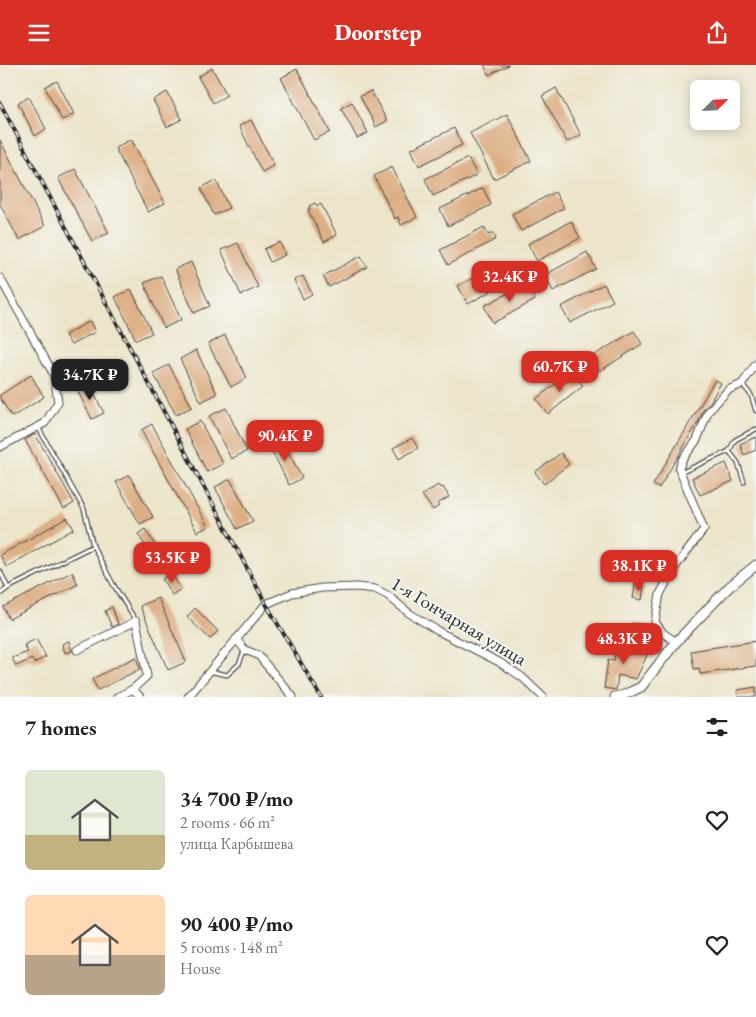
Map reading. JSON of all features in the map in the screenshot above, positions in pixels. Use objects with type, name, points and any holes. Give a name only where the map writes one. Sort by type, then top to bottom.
[{"type":"street","points":[[0,278],[54,375],[58,402],[45,423],[0,447]]},
{"type":"street","points":[[676,642],[663,633],[655,622],[660,594],[673,570],[704,529],[679,469],[682,460],[697,440],[708,412],[728,390],[742,384],[756,364]]},
{"type":"street","points":[[615,697],[641,687],[676,642],[730,587],[756,565]]},
{"type":"street","name":"1-я Гончарная улица","points":[[188,697],[266,605],[292,593],[322,587],[358,587],[375,589],[387,595],[409,613],[438,631],[499,662],[522,677],[543,697]]},
{"type":"street","points":[[77,651],[136,621],[147,676],[133,689],[116,697]]},
{"type":"street","points":[[236,639],[245,650],[258,655],[293,697]]},
{"type":"street","points":[[133,689],[140,697]]},
{"type":"lane","points":[[742,384],[751,395],[756,411]]},
{"type":"lane","points":[[38,426],[84,509],[94,546],[113,584],[136,621]]},
{"type":"lane","points":[[680,473],[729,451],[735,440],[756,429]]},
{"type":"lane","points":[[729,451],[738,463],[744,482]]},
{"type":"lane","points":[[0,594],[8,588],[94,546]]},
{"type":"lane","points":[[0,571],[8,588]]},
{"type":"lane","points":[[209,671],[226,675],[239,664],[245,650]]},
{"type":"building","points":[[484,65],[509,65],[489,75]]},
{"type":"building","points":[[212,68],[227,95],[213,103],[198,77]]},
{"type":"building","points":[[297,69],[330,132],[314,140],[281,78]]},
{"type":"building","points":[[57,81],[74,114],[62,120],[45,87]]},
{"type":"building","points":[[556,88],[581,135],[567,142],[542,96]]},
{"type":"building","points":[[371,91],[387,121],[376,127],[360,96]]},
{"type":"building","points":[[167,92],[182,119],[167,127],[153,100]]},
{"type":"building","points":[[29,97],[46,129],[35,136],[18,103]]},
{"type":"building","points":[[352,102],[368,133],[357,138],[341,108]]},
{"type":"building","points":[[507,114],[531,161],[494,179],[470,133]]},
{"type":"building","points":[[251,120],[274,165],[262,172],[239,126]]},
{"type":"building","points":[[454,128],[462,145],[419,166],[411,149]]},
{"type":"building","points":[[131,139],[165,203],[148,212],[115,148]]},
{"type":"building","points":[[0,140],[45,226],[19,240],[0,204]]},
{"type":"building","points":[[468,158],[477,175],[433,196],[425,179]]},
{"type":"building","points":[[392,167],[417,217],[401,225],[398,217],[395,219],[374,176]]},
{"type":"building","points":[[75,169],[109,233],[92,241],[58,178]]},
{"type":"building","points":[[216,180],[229,208],[214,215],[201,188]]},
{"type":"building","points":[[483,188],[491,205],[448,226],[440,209]]},
{"type":"building","points":[[555,192],[564,208],[521,231],[512,214]]},
{"type":"building","points":[[315,203],[317,206],[321,204],[337,235],[324,242],[308,210],[310,209],[309,206]]},
{"type":"building","points":[[571,221],[580,238],[537,261],[528,244]]},
{"type":"building","points":[[484,227],[488,235],[493,233],[496,239],[448,265],[440,250]]},
{"type":"building","points":[[280,242],[285,255],[270,262],[264,249]]},
{"type":"building","points":[[238,243],[258,287],[241,295],[221,250]]},
{"type":"building","points":[[587,252],[596,269],[553,291],[545,275]]},
{"type":"building","points":[[361,256],[367,267],[329,287],[323,276]]},
{"type":"building","points":[[191,262],[210,306],[194,313],[175,269]]},
{"type":"building","points":[[502,262],[512,279],[468,304],[458,286]]},
{"type":"building","points":[[161,276],[181,320],[164,328],[144,283]]},
{"type":"building","points":[[303,276],[312,294],[303,299],[294,280]]},
{"type":"building","points":[[527,283],[535,300],[493,323],[484,306]]},
{"type":"building","points":[[604,284],[613,301],[570,323],[561,307]]},
{"type":"building","points":[[131,289],[152,333],[136,340],[115,297]]},
{"type":"building","points":[[90,321],[95,332],[71,345],[65,335]]},
{"type":"building","points":[[634,331],[642,344],[600,371],[591,357]]},
{"type":"building","points":[[225,335],[247,378],[231,387],[208,344]]},
{"type":"building","points":[[196,350],[217,394],[201,402],[180,359]]},
{"type":"building","points":[[169,365],[192,407],[176,415],[153,373]]},
{"type":"building","points":[[572,371],[583,386],[548,414],[536,399]]},
{"type":"building","points":[[31,375],[44,397],[12,417],[0,395]]},
{"type":"building","points":[[715,380],[721,383],[703,410],[699,421],[659,488],[653,485]]},
{"type":"building","points":[[88,382],[104,413],[92,419],[76,388]]},
{"type":"building","points":[[226,408],[247,451],[231,459],[209,416]]},
{"type":"building","points":[[200,421],[223,464],[207,472],[185,429]]},
{"type":"building","points":[[152,424],[208,527],[197,532],[141,430]]},
{"type":"building","points":[[35,434],[74,503],[64,509],[25,440]]},
{"type":"building","points":[[756,437],[756,450],[744,455],[740,444]]},
{"type":"building","points":[[281,438],[302,478],[289,485],[269,445]]},
{"type":"building","points":[[412,438],[418,448],[399,459],[393,448]]},
{"type":"building","points":[[561,453],[569,464],[544,484],[535,472]]},
{"type":"building","points":[[726,463],[733,481],[700,495],[692,478]]},
{"type":"building","points":[[129,475],[153,517],[140,524],[116,482]]},
{"type":"building","points":[[230,479],[253,521],[237,529],[215,487]]},
{"type":"building","points":[[438,485],[440,488],[443,487],[449,497],[437,504],[439,506],[433,510],[422,495]]},
{"type":"building","points":[[67,518],[74,529],[6,567],[0,555]]},
{"type":"building","points":[[145,529],[159,551],[151,555],[138,534]]},
{"type":"building","points":[[637,562],[645,563],[644,572],[636,571]]},
{"type":"building","points":[[72,572],[78,584],[9,619],[3,607]]},
{"type":"building","points":[[171,573],[181,589],[172,595],[162,579]]},
{"type":"building","points":[[635,585],[644,586],[642,600],[633,598]]},
{"type":"building","points":[[158,598],[186,662],[168,670],[140,606]]},
{"type":"building","points":[[112,607],[118,624],[112,627],[105,611]]},
{"type":"building","points":[[195,608],[218,631],[210,639],[187,617]]},
{"type":"building","points":[[632,623],[647,625],[646,636],[630,634]]},
{"type":"building","points":[[36,639],[46,657],[34,663],[32,659],[16,666],[12,658],[28,652],[24,645]]},
{"type":"building","points":[[69,641],[72,651],[65,653],[62,644]]},
{"type":"building","points":[[756,641],[756,666],[700,674],[699,668],[694,669],[691,651]]},
{"type":"building","points":[[616,645],[649,651],[636,679],[618,675],[616,690],[604,688],[608,660],[614,661]]},
{"type":"building","points":[[136,657],[140,669],[98,690],[92,679]]},
{"type":"building","points":[[756,687],[756,697],[738,697],[737,690]]},
{"type":"railway","points":[[0,103],[266,604],[321,697]]}]
